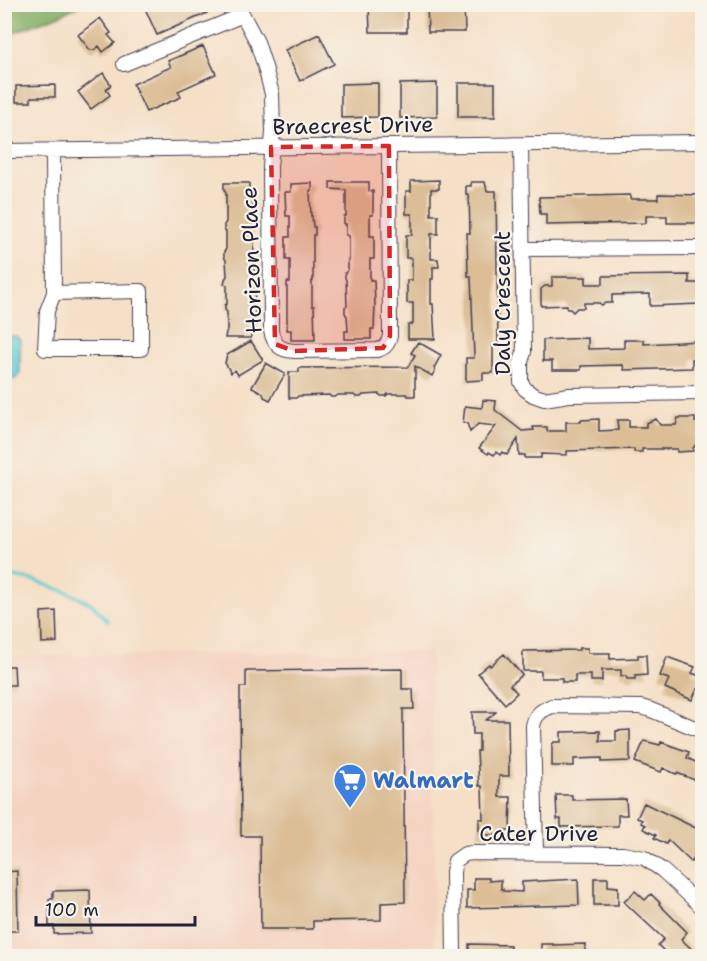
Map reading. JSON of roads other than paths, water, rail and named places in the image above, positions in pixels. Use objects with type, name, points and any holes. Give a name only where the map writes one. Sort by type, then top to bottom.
[{"type":"street","points":[[124,64],[240,10],[257,42],[269,80],[273,111],[271,147]]},
{"type":"street","name":"Braecrest Drive","points":[[4,151],[702,142]]},
{"type":"street","name":"Daly Crescent","points":[[521,145],[524,352],[520,373],[525,389],[544,399],[569,395],[702,393]]},
{"type":"street","name":"Horizon Place","points":[[271,147],[271,331],[278,347],[285,351],[294,351],[377,350],[388,342],[390,336],[389,146]]},
{"type":"street","points":[[53,151],[54,293],[47,311],[45,349],[141,349],[141,291],[54,293]]},
{"type":"street","points":[[523,249],[702,248]]},
{"type":"street","points":[[536,853],[533,726],[539,713],[552,706],[635,706],[651,710],[702,731]]},
{"type":"street","name":"Cater Drive","points":[[454,957],[453,872],[455,861],[465,854],[623,854],[644,858],[700,900]]},
{"type":"water","points":[[4,336],[16,336],[20,340],[20,374],[15,379],[5,379]]},
{"type":"waterway","points":[[4,574],[32,580],[67,592],[92,604],[108,621]]},
{"type":"place","name":"Walmart","points":[[350,809]]}]
